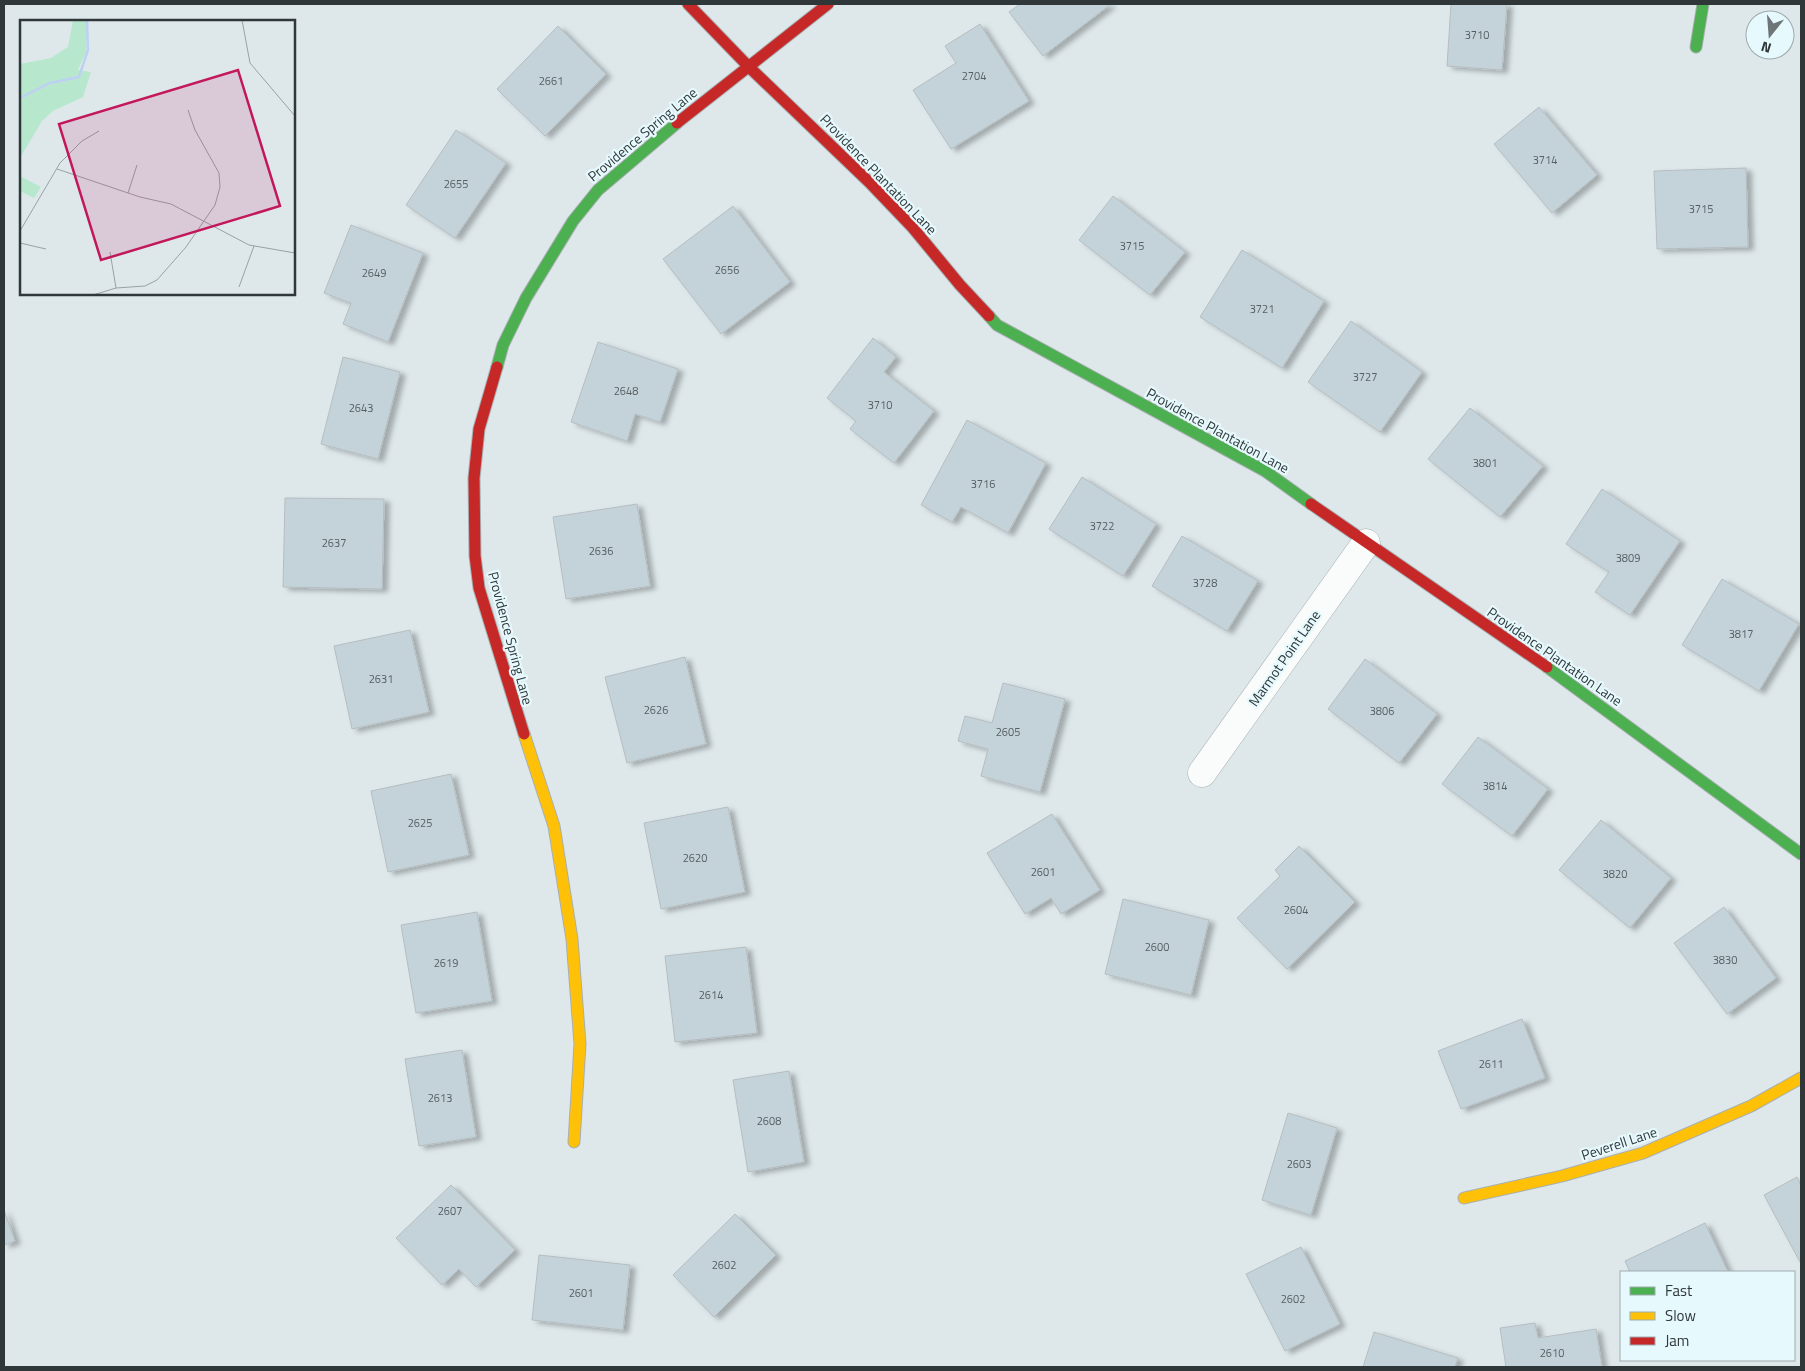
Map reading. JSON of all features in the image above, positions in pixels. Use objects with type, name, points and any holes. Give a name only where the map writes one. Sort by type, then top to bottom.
[{"type":"street","name":"Providence Plantation Lane","points":[[688,4],[749,67],[869,182],[913,228],[960,285],[997,325],[1266,471],[1556,673],[1801,854]]},
{"type":"street","name":"Providence Spring Lane","points":[[574,1142],[580,1044],[572,939],[554,826],[511,696],[480,588],[475,556],[474,478],[479,429],[503,345],[526,298],[573,221],[598,190],[696,107],[828,4]]},
{"type":"street","points":[[1696,47],[1703,4]]},
{"type":"street","name":"Marmot Point Lane","points":[[1202,773],[1366,542]]},
{"type":"street","name":"Peverell Lane","points":[[1464,1198],[1562,1176],[1643,1153],[1751,1106],[1801,1078]]},
{"type":"building","points":[[1020,4],[1111,4],[1043,56],[1009,12]]},
{"type":"building","points":[[1451,4],[1507,4],[1502,70],[1447,66]]},
{"type":"building","points":[[980,24],[1029,101],[951,149],[913,90],[956,63],[945,46]]},
{"type":"building","points":[[558,26],[606,74],[545,136],[497,89]]},
{"type":"building","points":[[1539,107],[1597,175],[1552,213],[1494,144]]},
{"type":"building","points":[[456,130],[506,163],[455,238],[406,205]]},
{"type":"building","points":[[1746,168],[1748,247],[1657,249],[1654,171]]},
{"type":"building","points":[[1113,196],[1185,252],[1150,295],[1079,240]]},
{"type":"building","points":[[733,206],[790,282],[721,334],[663,259]]},
{"type":"building","points":[[351,225],[423,253],[388,342],[343,324],[351,303],[324,293]]},
{"type":"building","points":[[1242,250],[1324,301],[1282,368],[1200,317]]},
{"type":"building","points":[[1351,321],[1422,372],[1380,432],[1308,382]]},
{"type":"building","points":[[873,338],[896,357],[884,372],[934,411],[894,463],[850,429],[856,421],[827,398]]},
{"type":"building","points":[[598,342],[678,369],[660,422],[635,414],[627,441],[571,422]]},
{"type":"building","points":[[343,357],[400,372],[378,459],[321,444]]},
{"type":"building","points":[[1470,408],[1543,466],[1500,517],[1428,459]]},
{"type":"building","points":[[967,420],[1046,463],[1008,533],[961,507],[952,522],[921,505]]},
{"type":"building","points":[[1082,477],[1156,524],[1123,576],[1049,529]]},
{"type":"building","points":[[1602,489],[1680,541],[1630,615],[1595,592],[1609,572],[1566,544]]},
{"type":"building","points":[[285,498],[384,499],[382,589],[283,587]]},
{"type":"building","points":[[637,504],[650,586],[566,599],[553,517]]},
{"type":"building","points":[[1182,536],[1258,581],[1227,631],[1152,586]]},
{"type":"building","points":[[1722,579],[1799,624],[1759,691],[1682,645]]},
{"type":"building","points":[[410,630],[429,712],[352,729],[334,646]]},
{"type":"building","points":[[685,657],[706,744],[627,763],[605,677]]},
{"type":"building","points":[[1365,659],[1437,714],[1399,763],[1328,709]]},
{"type":"building","points":[[1003,683],[1065,699],[1040,792],[981,776],[988,749],[958,741],[965,716],[992,723]]},
{"type":"building","points":[[1478,737],[1548,789],[1512,836],[1442,784]]},
{"type":"building","points":[[451,774],[469,855],[388,872],[371,791]]},
{"type":"building","points":[[728,807],[745,892],[661,909],[644,823]]},
{"type":"building","points":[[1052,814],[1100,890],[1061,914],[1051,898],[1025,914],[987,853]]},
{"type":"building","points":[[1601,820],[1671,878],[1630,928],[1559,870]]},
{"type":"building","points":[[1299,846],[1355,902],[1287,969],[1237,918],[1280,876],[1275,870]]},
{"type":"building","points":[[1123,899],[1209,920],[1191,995],[1105,974]]},
{"type":"building","points":[[1724,907],[1776,978],[1727,1014],[1674,943]]},
{"type":"building","points":[[477,912],[492,1001],[416,1013],[401,925]]},
{"type":"building","points":[[746,947],[757,1033],[675,1042],[665,956]]},
{"type":"building","points":[[1522,1019],[1545,1078],[1461,1109],[1438,1051]]},
{"type":"building","points":[[462,1050],[476,1137],[419,1146],[405,1059]]},
{"type":"building","points":[[789,1071],[804,1162],[748,1172],[733,1080]]},
{"type":"building","points":[[1288,1113],[1337,1128],[1311,1215],[1262,1200]]},
{"type":"building","points":[[1797,1177],[1801,1186],[1800,1262],[1764,1195]]},
{"type":"building","points":[[451,1185],[515,1250],[476,1287],[459,1269],[442,1285],[396,1238]]},
{"type":"building","points":[[4,1210],[15,1241],[4,1245]]},
{"type":"building","points":[[735,1214],[776,1255],[714,1317],[673,1275]]},
{"type":"building","points":[[1705,1223],[1728,1271],[1630,1271],[1625,1261]]},
{"type":"building","points":[[1301,1247],[1340,1324],[1285,1351],[1246,1274]]},
{"type":"building","points":[[539,1255],[630,1265],[623,1330],[532,1320]]},
{"type":"building","points":[[1535,1323],[1538,1338],[1596,1329],[1602,1367],[1506,1367],[1500,1328]]},
{"type":"building","points":[[1374,1332],[1458,1358],[1455,1367],[1363,1367]]},
{"type":"traffic: fast","points":[[1696,47],[1703,4]]},
{"type":"traffic: fast","points":[[497,367],[503,345],[526,298],[573,221],[598,190],[677,123]]},
{"type":"traffic: fast","points":[[989,316],[997,325],[1265,471],[1311,504]]},
{"type":"traffic: fast","points":[[1547,667],[1801,854]]},
{"type":"traffic: slow","points":[[524,734],[554,826],[572,939],[580,1044],[574,1142]]},
{"type":"traffic: slow","points":[[1464,1198],[1562,1176],[1643,1153],[1751,1106],[1801,1078]]},
{"type":"traffic: jam","points":[[688,4],[749,67],[869,182],[913,228],[960,285],[989,316]]},
{"type":"traffic: jam","points":[[677,123],[828,4]]},
{"type":"traffic: jam","points":[[497,367],[479,429],[474,478],[475,556],[479,588],[524,734]]},
{"type":"traffic: jam","points":[[1311,504],[1547,667]]}]
